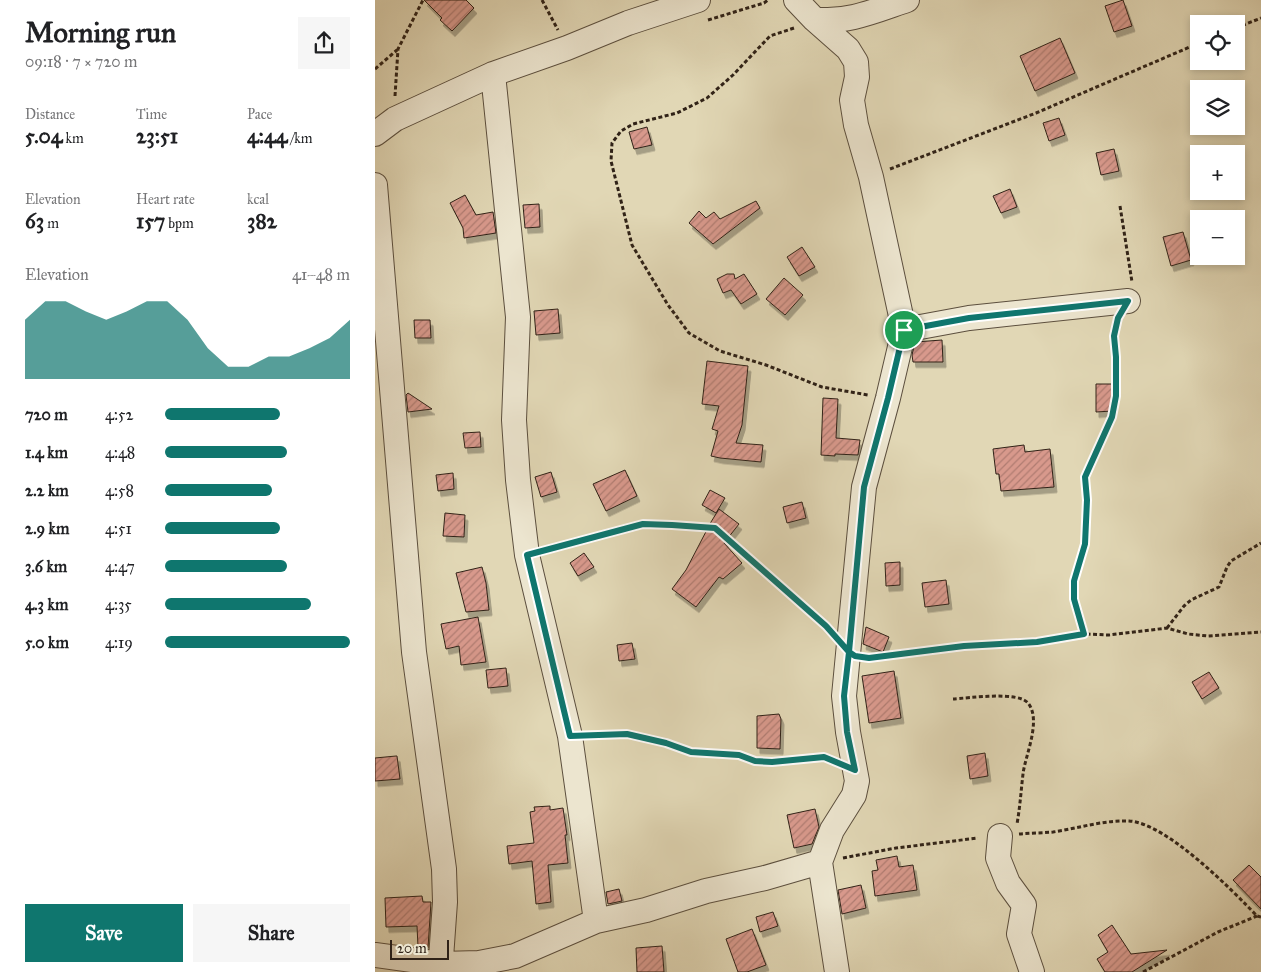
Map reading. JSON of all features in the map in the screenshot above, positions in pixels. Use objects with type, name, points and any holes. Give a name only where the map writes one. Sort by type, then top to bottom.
[{"type":"street","points":[[375,134],[395,119],[493,74],[567,48],[628,22],[698,0]]},
{"type":"street","points":[[796,0],[817,22],[848,49],[856,62],[857,77],[852,100],[856,124],[871,177],[904,330],[864,487],[844,696],[847,732],[857,781],[854,795],[832,830],[820,862],[837,972]]},
{"type":"street","points":[[817,22],[862,15],[907,0]]},
{"type":"street","points":[[493,74],[518,317],[514,420],[518,480],[527,555],[570,736],[596,921]]},
{"type":"street","points":[[375,185],[414,652],[445,869],[441,968]]},
{"type":"street","points":[[904,330],[969,318],[1128,301]]},
{"type":"street","points":[[1007,835],[998,858],[1008,883],[1024,905],[1019,934],[1032,972]]},
{"type":"street","points":[[375,955],[441,968],[515,956],[596,921],[646,910],[706,891],[765,878],[820,862]]},
{"type":"path","points":[[395,119],[395,80],[398,50],[423,0]]},
{"type":"path","points":[[542,0],[567,48]]},
{"type":"path","points":[[719,13],[705,21],[764,3],[768,0]]},
{"type":"path","points":[[1245,24],[1261,18]]},
{"type":"path","points":[[817,22],[787,29],[770,36],[733,75],[707,98],[677,113],[633,124],[621,131],[612,143],[611,161],[632,245],[668,304],[689,333],[720,351],[765,365],[823,387],[888,398]]},
{"type":"path","points":[[871,177],[1037,112],[1190,47]]},
{"type":"path","points":[[375,69],[398,50]]},
{"type":"path","points":[[1084,634],[1074,599],[1074,581],[1085,544],[1087,500],[1085,477],[1112,417],[1116,396],[1114,336],[1118,318],[1128,301],[1131,290],[1132,276],[1121,206]]},
{"type":"path","points":[[527,555],[643,524],[715,528],[826,626],[849,652],[855,656],[869,658],[964,646],[1037,642],[1084,634],[1109,635],[1167,628],[1188,634],[1208,636],[1261,632]]},
{"type":"path","points":[[1167,628],[1191,600],[1219,586],[1231,561],[1261,543]]},
{"type":"path","points":[[953,699],[995,696],[1019,698],[1028,702],[1032,712],[1033,730],[1023,773],[1022,794],[1007,835]]},
{"type":"path","points":[[570,736],[627,734],[666,743],[691,752],[739,755],[755,761],[772,762],[824,757],[855,770]]},
{"type":"path","points":[[820,862],[896,848],[1007,835],[1053,832],[1112,821],[1131,821],[1145,824],[1183,848],[1229,886],[1259,916],[1218,932],[1143,972]]},
{"type":"building","points":[[424,0],[466,0],[474,8],[452,31],[440,20],[442,18]]},
{"type":"building","points":[[1123,0],[1132,26],[1114,32],[1105,6]]},
{"type":"building","points":[[1060,38],[1075,73],[1035,91],[1020,56]]},
{"type":"building","points":[[1059,118],[1065,135],[1049,141],[1043,123]]},
{"type":"building","points":[[647,127],[652,145],[634,149],[629,132]]},
{"type":"building","points":[[1114,149],[1119,171],[1101,175],[1096,153]]},
{"type":"building","points":[[1010,189],[1017,207],[1001,213],[993,196]]},
{"type":"building","points":[[465,195],[476,215],[493,212],[496,233],[464,238],[463,228],[450,203]]},
{"type":"building","points":[[756,201],[760,208],[713,244],[689,223],[699,211],[706,218],[714,212],[720,219]]},
{"type":"building","points":[[539,204],[540,227],[525,228],[523,205]]},
{"type":"building","points":[[1183,232],[1190,260],[1171,266],[1163,237]]},
{"type":"building","points":[[802,247],[815,267],[799,276],[787,257]]},
{"type":"building","points":[[727,274],[734,274],[735,279],[744,274],[757,294],[741,304],[731,290],[723,293],[717,279]]},
{"type":"building","points":[[784,278],[803,295],[785,315],[766,299]]},
{"type":"building","points":[[558,309],[560,333],[536,335],[534,311]]},
{"type":"building","points":[[414,320],[430,320],[431,338],[415,338]]},
{"type":"building","points":[[942,340],[943,362],[913,362],[912,355],[915,342]]},
{"type":"building","points":[[707,361],[748,366],[742,425],[736,443],[763,445],[761,462],[711,456],[718,431],[712,429],[719,406],[702,404]]},
{"type":"building","points":[[1096,384],[1112,384],[1112,411],[1096,412]]},
{"type":"building","points":[[408,393],[432,409],[408,412],[406,395]]},
{"type":"building","points":[[823,398],[838,399],[836,438],[860,440],[858,455],[821,455]]},
{"type":"building","points":[[480,432],[481,447],[465,448],[463,433]]},
{"type":"building","points":[[1024,445],[1025,452],[1050,449],[1054,487],[1001,491],[999,474],[996,474],[993,449]]},
{"type":"building","points":[[625,470],[637,496],[606,511],[593,484]]},
{"type":"building","points":[[551,472],[557,492],[541,497],[535,477]]},
{"type":"building","points":[[453,473],[454,489],[438,491],[436,475]]},
{"type":"building","points":[[710,490],[725,498],[716,513],[702,505]]},
{"type":"building","points":[[802,502],[806,518],[787,523],[783,507]]},
{"type":"building","points":[[719,509],[739,524],[724,543],[742,563],[723,579],[719,577],[696,607],[672,589],[686,570]]},
{"type":"building","points":[[445,513],[465,515],[464,537],[443,536]]},
{"type":"building","points":[[584,553],[594,567],[578,576],[570,563]]},
{"type":"building","points":[[900,562],[900,585],[886,586],[885,563]]},
{"type":"building","points":[[482,567],[489,610],[466,612],[456,573]]},
{"type":"building","points":[[946,580],[949,604],[925,607],[922,583]]},
{"type":"building","points":[[478,617],[486,662],[461,665],[459,646],[446,649],[441,624]]},
{"type":"building","points":[[866,627],[889,637],[883,652],[863,644]]},
{"type":"building","points":[[632,643],[635,659],[619,661],[617,645]]},
{"type":"building","points":[[506,668],[508,686],[488,688],[486,670]]},
{"type":"building","points":[[894,671],[901,718],[869,723],[862,676]]},
{"type":"building","points":[[1209,672],[1219,688],[1202,699],[1192,682]]},
{"type":"building","points":[[779,714],[781,719],[780,749],[757,748],[757,716]]},
{"type":"building","points":[[985,753],[988,776],[970,779],[967,756]]},
{"type":"building","points":[[397,756],[400,779],[375,781],[375,758]]},
{"type":"building","points":[[550,806],[550,810],[563,808],[567,835],[565,835],[568,863],[548,865],[551,902],[536,904],[532,861],[509,864],[507,846],[534,843],[530,812],[535,811],[534,807]]},
{"type":"building","points":[[815,809],[819,827],[812,844],[794,848],[787,815]]},
{"type":"building","points":[[897,856],[899,867],[913,865],[917,890],[875,896],[872,871],[878,870],[876,860]]},
{"type":"building","points":[[1249,865],[1261,877],[1261,909],[1233,880]]},
{"type":"building","points":[[861,885],[866,908],[842,914],[838,890]]},
{"type":"building","points":[[619,889],[622,901],[608,904],[606,892]]},
{"type":"building","points":[[422,896],[423,902],[431,902],[428,948],[418,947],[417,926],[386,927],[385,898]]},
{"type":"building","points":[[773,912],[778,926],[760,932],[756,917]]},
{"type":"building","points":[[1112,925],[1131,954],[1167,950],[1132,972],[1105,972],[1097,959],[1108,952],[1098,935]]},
{"type":"building","points":[[752,929],[766,965],[747,972],[738,972],[726,939]]},
{"type":"building","points":[[662,946],[664,972],[637,972],[636,948]]},
{"type":"route","points":[[904,330],[864,487],[849,652],[826,626],[715,528],[643,524],[527,555],[570,736],[627,734],[666,743],[691,752],[739,755],[755,761],[772,762],[824,757],[855,770],[847,732],[844,696],[849,652],[855,656],[869,658],[964,646],[1037,642],[1084,634],[1074,599],[1074,581],[1085,544],[1087,500],[1085,477],[1112,417],[1116,396],[1114,336],[1118,318],[1128,301],[969,318],[904,330]]}]
